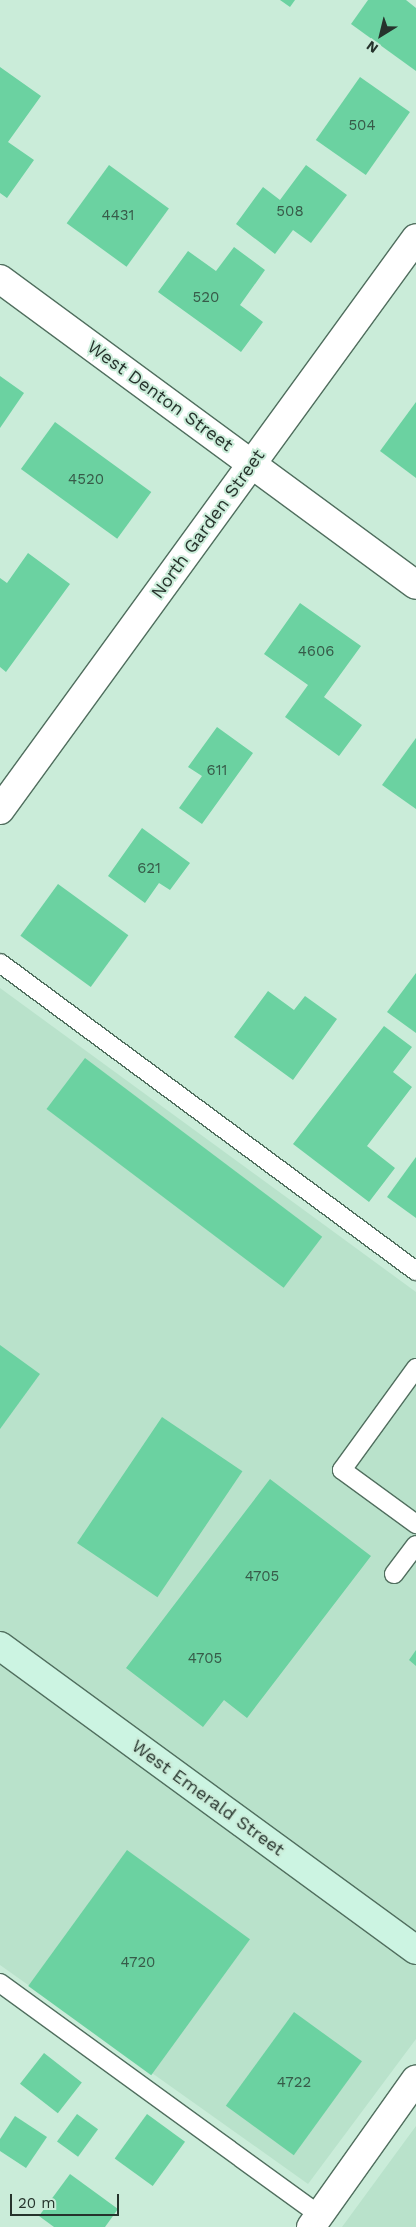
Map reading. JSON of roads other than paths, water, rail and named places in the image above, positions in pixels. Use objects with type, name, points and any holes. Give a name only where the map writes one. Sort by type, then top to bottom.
[{"type":"street","name":"North Garden Street","points":[[0,810],[416,238]]},
{"type":"street","name":"West Denton Street","points":[[0,279],[416,585]]},
{"type":"street","name":"West Emerald Street","points":[[0,1646],[416,1950]]},
{"type":"street","points":[[315,2221],[416,2079]]},
{"type":"lane","points":[[0,963],[416,1272]]},
{"type":"lane","points":[[416,1368],[342,1470],[416,1524]]},
{"type":"lane","points":[[394,1574],[416,1544]]},
{"type":"lane","points":[[0,1984],[315,2221]]}]
